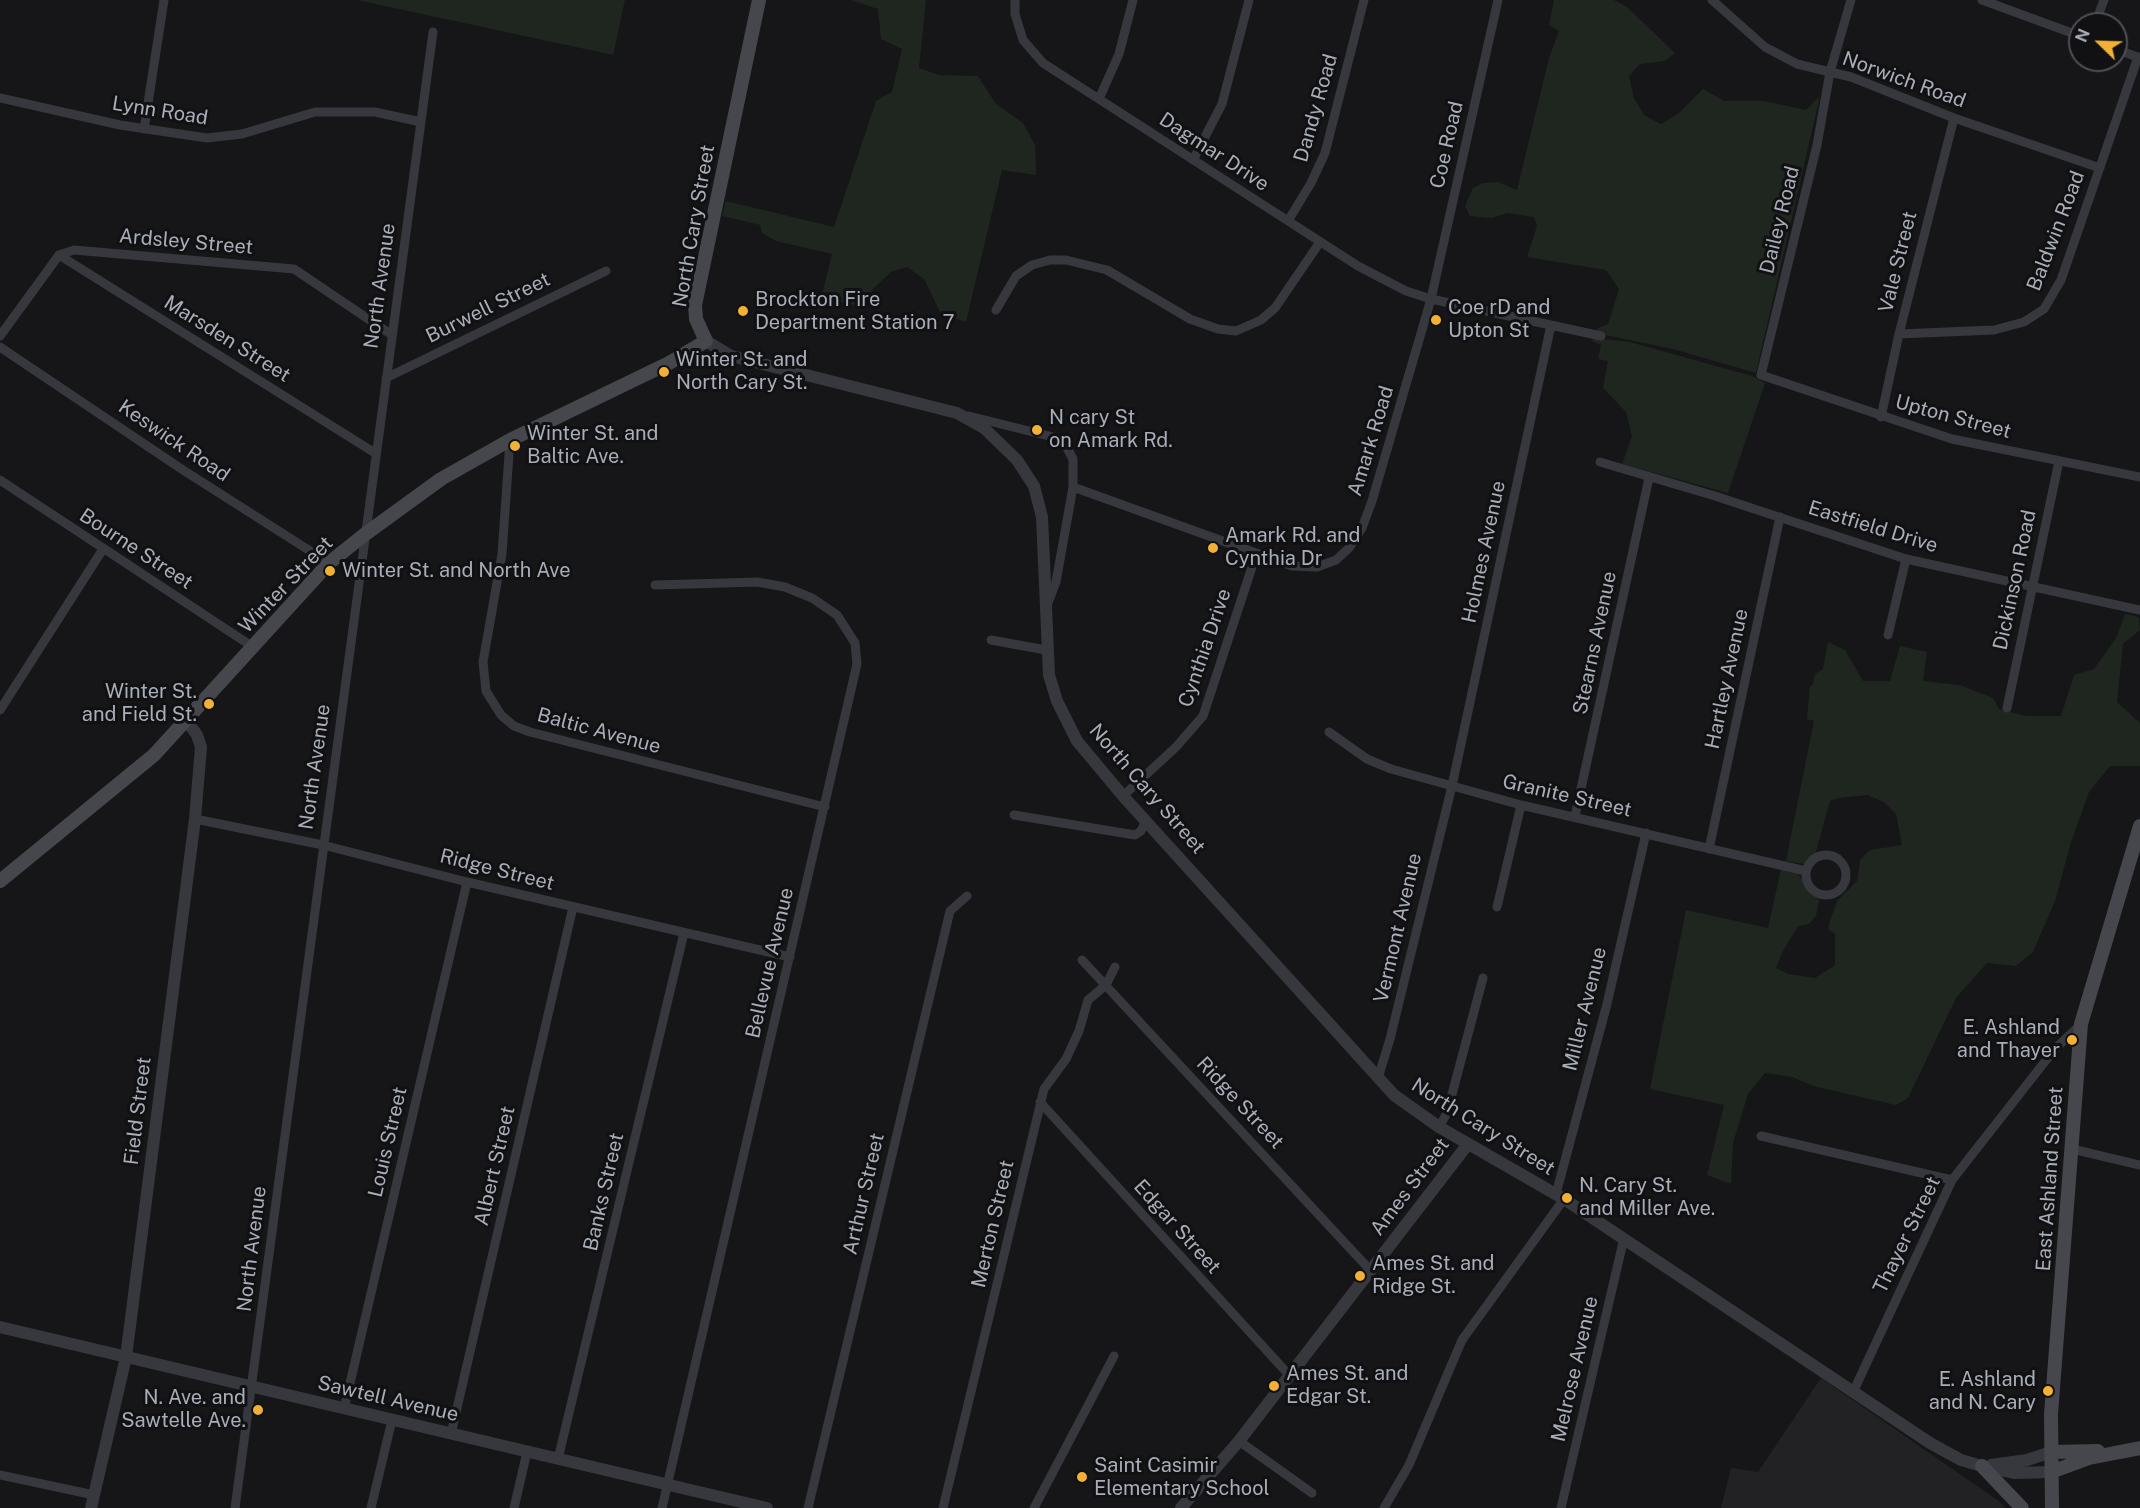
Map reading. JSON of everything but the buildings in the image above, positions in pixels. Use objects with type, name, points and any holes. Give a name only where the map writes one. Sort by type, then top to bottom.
[{"type":"main road","name":"North Cary Street","points":[[706,341],[696,318],[695,305],[759,0]]},
{"type":"main road","name":"Winter Street","points":[[0,881],[154,755],[329,563],[364,535],[441,479],[510,440],[669,363],[706,341]]},
{"type":"main road","name":"East Ashland Street","points":[[2052,1508],[2051,1414],[2081,1024],[2140,826]]},
{"type":"main road","name":"North Cary Street","points":[[2051,1452],[2073,1450],[2109,1452],[2140,1448]]},
{"type":"main road","name":"North Cary Street","points":[[2051,1472],[2109,1452]]},
{"type":"main road","points":[[1982,1466],[2022,1508]]},
{"type":"street","points":[[144,129],[164,0]]},
{"type":"street","name":"Dagmar Drive","points":[[1015,0],[1017,27],[1032,51],[1043,63],[1320,242],[1381,279],[1431,299]]},
{"type":"street","points":[[1099,99],[1119,54],[1133,0]]},
{"type":"street","points":[[1193,160],[1222,104],[1249,0]]},
{"type":"street","name":"Dandy Road","points":[[1288,221],[1311,183],[1325,153],[1364,0]]},
{"type":"street","name":"Coe Road","points":[[1431,299],[1498,0]]},
{"type":"street","name":"Norwich Road","points":[[1712,0],[1765,46],[1797,64],[1851,77],[1954,118],[2100,168]]},
{"type":"street","name":"Dailey Road","points":[[1761,375],[1817,146],[1830,72],[1851,0]]},
{"type":"street","points":[[1982,0],[2068,32]]},
{"type":"street","name":"North Avenue","points":[[235,1508],[433,32]]},
{"type":"street","name":"Baldwin Road","points":[[1899,334],[1994,330],[2024,322],[2044,309],[2061,280],[2139,57]]},
{"type":"street","name":"Lynn Road","points":[[0,98],[179,136],[226,137],[260,130],[315,112],[341,110],[375,112],[421,122]]},
{"type":"street","name":"Vale Street","points":[[1881,417],[1899,334],[1954,118]]},
{"type":"street","points":[[996,310],[1016,276],[1032,266],[1050,260],[1065,260],[1107,270],[1190,319],[1218,329],[1236,331],[1261,320],[1275,308],[1320,242]]},
{"type":"street","name":"Ardsley Street","points":[[59,255],[74,250],[294,269],[392,335]]},
{"type":"street","points":[[0,336],[59,255]]},
{"type":"street","name":"Marsden Street","points":[[59,255],[375,453]]},
{"type":"street","name":"Burwell Street","points":[[386,378],[606,271]]},
{"type":"street","points":[[1431,299],[1601,336]]},
{"type":"street","name":"Amark Road","points":[[1073,487],[1256,555],[1292,566],[1317,567],[1336,560],[1349,548],[1362,528],[1407,388],[1431,299]]},
{"type":"street","name":"Holmes Avenue","points":[[1452,786],[1551,325]]},
{"type":"street","name":"North Cary Street","points":[[706,341],[731,356],[1053,437],[1066,446],[1073,459],[1073,487],[1056,582],[1048,603]]},
{"type":"street","name":"Keswick Road","points":[[0,347],[183,470],[329,563]]},
{"type":"street","name":"Upton Street","points":[[1761,375],[1952,439],[2140,477]]},
{"type":"street","name":"North Cary Street","points":[[957,413],[984,428],[998,441],[1017,460],[1034,486],[1042,517],[1048,603],[1046,650],[1049,675],[1057,701],[1077,741],[1123,796],[1395,1095],[1439,1127],[1560,1197],[1624,1238],[1930,1443],[1960,1460],[1982,1466],[2014,1473],[2051,1472]]},
{"type":"street","name":"Baltic Avenue","points":[[510,440],[502,554],[483,662],[486,691],[501,716],[514,726],[530,732],[825,807]]},
{"type":"street","name":"Dickinson Road","points":[[2007,708],[2059,461]]},
{"type":"street","name":"Eastfield Drive","points":[[1600,462],[1780,517],[1906,559],[2140,610]]},
{"type":"street","name":"Stearns Avenue","points":[[1575,816],[1649,478]]},
{"type":"street","name":"Bourne Street","points":[[0,480],[253,647]]},
{"type":"street","name":"Hartley Avenue","points":[[1709,849],[1780,517]]},
{"type":"street","points":[[0,710],[103,549]]},
{"type":"street","name":"Cynthia Drive","points":[[1123,796],[1176,747],[1203,716],[1256,555]]},
{"type":"street","points":[[1888,635],[1906,559]]},
{"type":"street","name":"Bellevue Avenue","points":[[655,585],[757,582],[785,587],[818,601],[837,615],[855,643],[857,664],[662,1508]]},
{"type":"street","points":[[991,640],[1046,650]]},
{"type":"street","name":"Field Street","points":[[91,1508],[126,1357],[195,819],[201,747],[197,735],[186,720]]},
{"type":"street","name":"Granite Street","points":[[1329,732],[1367,759],[1391,770],[1521,805],[1806,871]]},
{"type":"street","name":"Vermont Avenue","points":[[1378,1078],[1390,1039],[1452,786]]},
{"type":"street","points":[[1497,907],[1521,805]]},
{"type":"street","points":[[1014,815],[1135,835],[1141,831],[1146,820]]},
{"type":"street","name":"Ridge Street","points":[[195,819],[323,845],[466,882],[790,957]]},
{"type":"street","name":"Miller Avenue","points":[[1560,1197],[1646,833]]},
{"type":"street","points":[[1816,857],[1834,857],[1845,870],[1845,882],[1838,891],[1823,895],[1809,887],[1806,871],[1816,857]]},
{"type":"street","name":"Louis Street","points":[[344,1409],[466,882]]},
{"type":"street","name":"Arthur Street","points":[[808,1508],[950,911],[967,896]]},
{"type":"street","name":"Albert Street","points":[[451,1434],[573,907]]},
{"type":"street","name":"Banks Street","points":[[558,1459],[684,933]]},
{"type":"street","name":"Ridge Street","points":[[1082,960],[1371,1271]]},
{"type":"street","name":"Merton Street","points":[[943,1508],[1044,1089],[1066,1059],[1079,1031],[1088,1000],[1106,985],[1115,967]]},
{"type":"street","points":[[1439,1127],[1447,1113],[1483,978]]},
{"type":"street","name":"Thayer Street","points":[[1854,1390],[1952,1180],[2054,1050],[2081,1024]]},
{"type":"street","name":"Edgar Street","points":[[1040,1102],[1289,1375]]},
{"type":"street","points":[[1761,1136],[1952,1180]]},
{"type":"street","name":"Ames Street","points":[[1181,1508],[1239,1441],[1468,1144]]},
{"type":"street","points":[[2072,1149],[2140,1165]]},
{"type":"street","points":[[1384,1508],[1409,1465],[1462,1340],[1560,1197]]},
{"type":"street","name":"Melrose Avenue","points":[[1561,1508],[1624,1238]]},
{"type":"street","name":"Sawtell Avenue","points":[[0,1327],[767,1508]]},
{"type":"street","points":[[1034,1508],[1114,1356]]},
{"type":"street","points":[[371,1508],[392,1420]]},
{"type":"street","points":[[1239,1441],[1312,1493]]},
{"type":"street","points":[[514,1508],[527,1452]]},
{"type":"street","name":"North Cary Street","points":[[1982,1466],[2027,1460],[2051,1452]]},
{"type":"street","points":[[0,1475],[94,1495]]},
{"type":"shaded area","points":[[357,0],[625,0],[613,55]]},
{"type":"shaded area","points":[[851,0],[926,0],[919,68],[939,75],[978,76],[996,104],[1023,123],[1035,145],[1036,175],[1002,170],[966,322],[941,314],[924,279],[907,267],[891,272],[872,290],[868,303],[859,306],[821,299],[832,254],[776,241],[762,233],[760,225],[722,216],[726,201],[834,227],[876,101],[892,92],[902,49],[881,39],[878,9]]},
{"type":"shaded area","points":[[1554,0],[1614,0],[1627,7],[1675,53],[1665,61],[1640,64],[1629,76],[1634,98],[1644,115],[1661,124],[1678,114],[1703,89],[1724,101],[1764,101],[1806,110],[1820,96],[1756,373],[1673,349],[1596,333],[1596,329],[1608,324],[1619,289],[1606,270],[1527,257],[1537,226],[1534,217],[1507,213],[1492,218],[1470,216],[1465,206],[1473,188],[1483,183],[1498,182],[1517,190],[1549,58],[1559,31],[1549,25]]},
{"type":"shaded area","points":[[1593,338],[1630,342],[1752,376],[1765,383],[1728,493],[1622,464],[1632,436],[1626,412],[1603,388],[1608,361],[1598,359],[1601,345],[1592,341]]},
{"type":"shaded area","points":[[2125,614],[2139,617],[2140,630],[2123,644],[2117,702],[2140,723],[2140,766],[2110,766],[2089,792],[2071,842],[2055,901],[2033,952],[2016,966],[1987,963],[1956,998],[1908,1098],[1896,1105],[1817,1087],[1792,1077],[1765,1073],[1748,1094],[1733,1143],[1731,1184],[1707,1175],[1724,1105],[1650,1089],[1686,910],[1768,928],[1781,869],[1798,874],[1819,901],[1816,916],[1809,924],[1798,926],[1776,968],[1788,974],[1815,978],[1835,965],[1835,934],[1828,929],[1837,901],[1857,881],[1860,860],[1870,850],[1902,845],[1896,814],[1884,802],[1867,795],[1839,798],[1830,801],[1815,855],[1805,864],[1786,861],[1814,721],[1807,719],[1810,686],[1813,684],[1815,674],[1823,669],[1828,642],[1845,650],[1863,681],[1890,681],[1900,646],[1927,652],[1923,681],[1960,685],[1993,698],[1999,709],[2026,716],[2061,716],[2074,675],[2094,669],[2116,638]]},
{"type":"shaded area","points":[[1821,1378],[2000,1502],[2005,1508],[1721,1508],[1731,1468],[1758,1472]]},
{"type":"place","name":"Brockton Fire Department Station 7","points":[[743,311]]},
{"type":"place","name":"Coe rD and Upton St","points":[[1436,320]]},
{"type":"place","name":"Winter St. and North Cary St.","points":[[664,372]]},
{"type":"place","name":"N cary St on Amark Rd.","points":[[1037,430]]},
{"type":"place","name":"Winter St. and Baltic Ave.","points":[[515,446]]},
{"type":"place","name":"Amark Rd. and Cynthia Dr","points":[[1213,548]]},
{"type":"place","name":"Winter St. and North Ave","points":[[330,571]]},
{"type":"place","name":"Winter St. and Field St.","points":[[209,704]]},
{"type":"place","name":"E. Ashland and Thayer","points":[[2072,1040]]},
{"type":"place","name":"N. Cary St. and Miller Ave.","points":[[1567,1198]]},
{"type":"place","name":"Ames St. and Ridge St.","points":[[1360,1276]]},
{"type":"place","name":"Ames St. and Edgar St.","points":[[1274,1386]]},
{"type":"place","name":"E. Ashland and N. Cary","points":[[2048,1391]]},
{"type":"place","name":"N. Ave. and Sawtelle Ave.","points":[[258,1410]]},
{"type":"place","name":"Saint Casimir Elementary School","points":[[1082,1477]]}]
